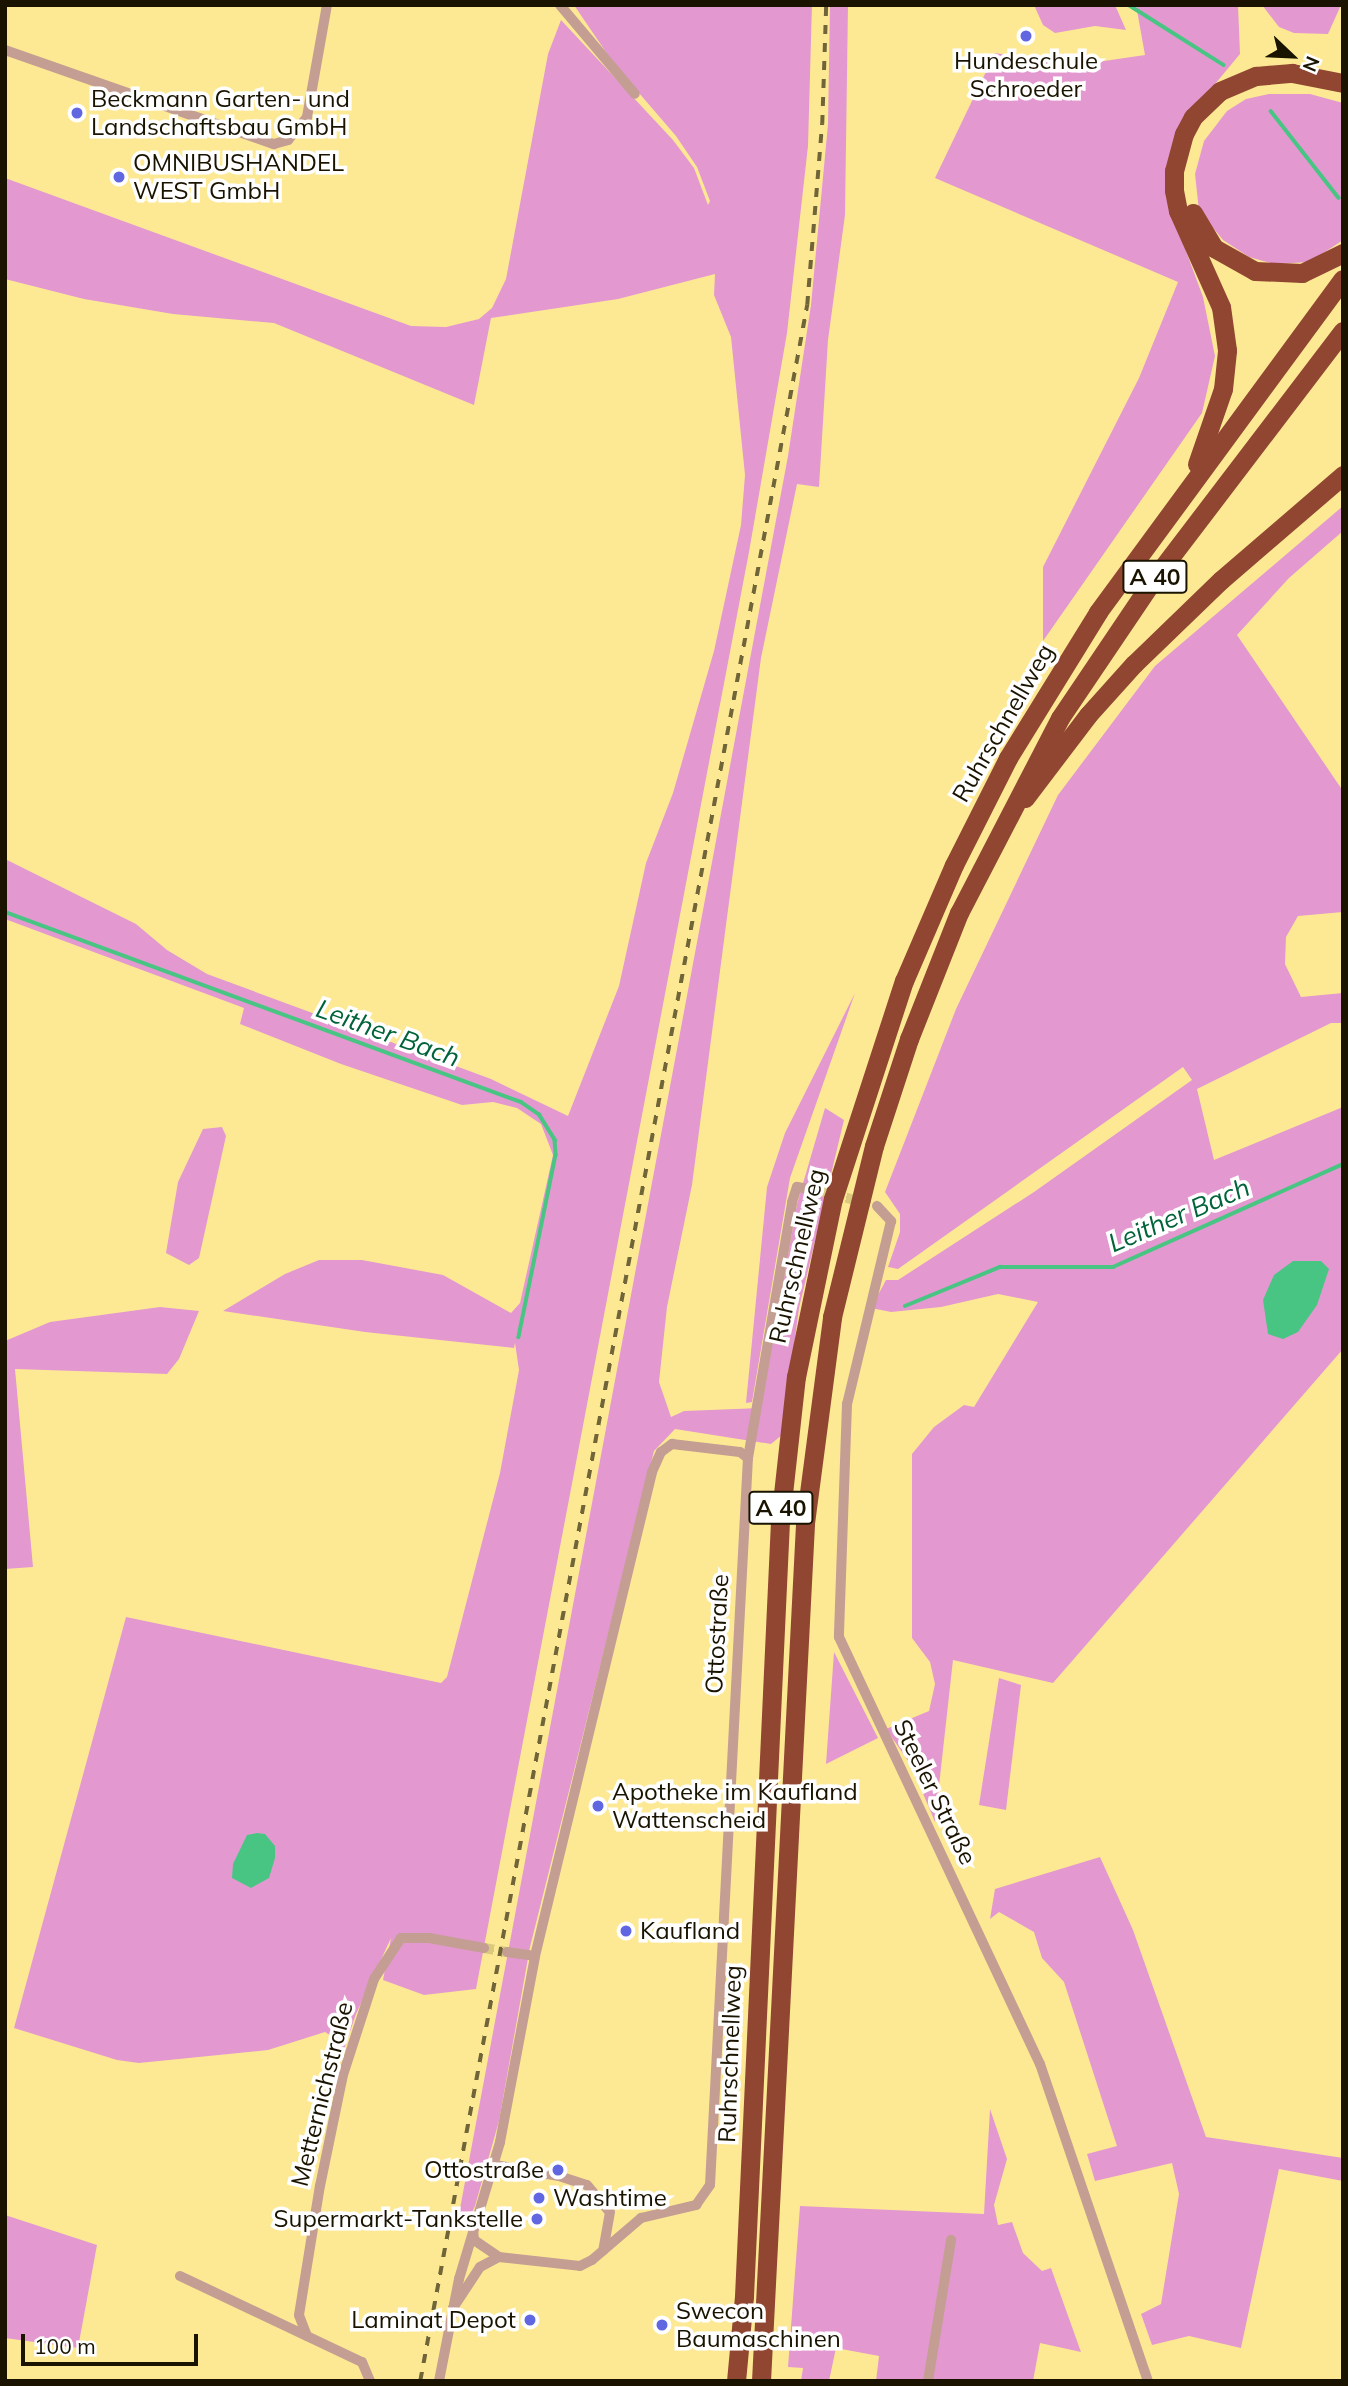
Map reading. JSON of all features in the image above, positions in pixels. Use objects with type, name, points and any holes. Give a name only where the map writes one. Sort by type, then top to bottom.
[{"type":"highway","points":[[1190,483],[1223,389],[1227,350],[1214,285],[1176,200],[1174,171],[1184,134],[1193,117],[1220,91],[1256,76],[1292,73],[1343,83]]},
{"type":"highway","points":[[1343,95],[1273,86],[1229,100],[1203,124],[1189,156],[1186,174],[1197,223],[1214,248],[1238,264],[1287,275],[1318,267],[1343,253]]},
{"type":"highway","name":"Ruhrschnellweg","points":[[736,2381],[744,2296],[776,1563],[796,1377],[820,1251],[852,1134],[904,981],[970,830],[1067,657],[1190,483],[1343,279]]},
{"type":"highway","name":"Ruhrschnellweg","points":[[761,2381],[804,1536],[821,1381],[858,1205],[893,1083],[926,993],[993,841],[1060,718],[1119,626],[1343,331]]},
{"type":"highway","points":[[993,841],[1126,673],[1221,580],[1343,475]]},
{"type":"street","points":[[5,50],[274,145],[288,140],[306,117],[327,5]]},
{"type":"street","points":[[560,5],[635,94]]},
{"type":"street","name":"Ottostraße","points":[[499,2257],[580,2266],[641,2218],[696,2205],[712,2175],[748,1458],[797,1187],[817,1190]]},
{"type":"street","name":"Steeler Straße","points":[[877,1206],[891,1221],[847,1404],[839,1637],[1037,2056],[1148,2381]]},
{"type":"street","points":[[439,2381],[453,2308],[473,2230],[495,2165],[535,1956],[652,1472],[661,1452],[672,1444],[740,1452],[748,1458]]},
{"type":"street","name":"Metternichstraße","points":[[307,2336],[299,2315],[320,2186],[343,2075],[374,1979],[401,1938],[429,1938],[484,1948]]},
{"type":"street","points":[[508,1952],[535,1956]]},
{"type":"street","points":[[495,2165],[559,2175],[587,2185],[610,2212],[603,2250]]},
{"type":"street","points":[[453,2308],[480,2267],[499,2257],[474,2240],[473,2230]]},
{"type":"street","points":[[928,2381],[951,2240]]},
{"type":"street","points":[[180,2276],[362,2362],[370,2381]]},
{"type":"shaded area","points":[[574,5],[812,5],[808,146],[787,333],[749,552],[476,1989],[424,1995],[383,1980],[391,1938],[356,2014],[337,2070],[336,2039],[325,2032],[268,2050],[139,2063],[117,2060],[14,2028],[126,1617],[441,1683],[447,1677],[500,1473],[519,1370],[515,1343],[514,1348],[365,1332],[223,1311],[285,1274],[319,1260],[362,1260],[443,1275],[511,1313],[520,1303],[553,1155],[541,1124],[517,1108],[493,1102],[462,1105],[341,1064],[240,1024],[244,1008],[5,919],[5,859],[136,924],[167,950],[207,974],[491,1079],[568,1116],[619,986],[646,863],[673,793],[714,651],[741,525],[745,475],[731,337],[714,295],[715,274],[618,299],[491,318],[474,405],[274,323],[173,314],[84,299],[5,279],[5,178],[411,326],[446,327],[479,319],[492,308],[506,279],[548,54],[561,20],[673,140],[694,168],[708,205],[710,201],[697,167],[676,136],[614,64]]},
{"type":"shaded area","points":[[830,5],[848,5],[845,215],[828,340],[819,487],[797,484],[761,658],[692,1185],[667,1307],[659,1382],[671,1417],[684,1411],[761,1408],[797,1204],[825,1108],[844,1120],[799,1308],[782,1435],[771,1444],[675,1429],[654,1451],[530,1947],[499,2121],[475,2206],[465,2228],[456,2230],[788,456],[811,305],[828,124]]},
{"type":"shaded area","name":"Hundeschule Schroeder","points":[[1034,5],[1115,5],[1126,30],[1095,26],[1055,33],[1043,25]]},
{"type":"shaded area","points":[[1136,5],[1238,5],[1240,54],[1181,125],[1183,243],[1203,297],[1215,356],[1202,413],[1043,641],[1043,567],[1139,378],[1178,282],[935,178],[995,53],[1070,66],[1145,55]]},
{"type":"shaded area","points":[[1262,5],[1341,5],[1328,34],[1294,33],[1279,27]]},
{"type":"shaded area","points":[[1269,94],[1310,94],[1343,103],[1343,240],[1310,262],[1274,264],[1249,257],[1223,240],[1199,211],[1195,174],[1204,141],[1227,111],[1246,99]]},
{"type":"shaded area","points":[[1343,506],[1343,531],[1289,578],[1237,635],[1343,791],[1343,912],[1298,916],[1286,937],[1285,964],[1301,997],[1343,993],[1343,1023],[1331,1023],[1197,1089],[1214,1160],[1343,1107],[1343,1349],[1053,1683],[953,1660],[935,1822],[911,1765],[886,1729],[929,1711],[935,1684],[930,1662],[912,1638],[912,1454],[934,1427],[964,1405],[974,1407],[1038,1302],[998,1294],[941,1307],[891,1312],[871,1308],[886,1280],[898,1280],[1034,1192],[1192,1080],[1183,1067],[898,1269],[888,1267],[900,1232],[900,1214],[885,1192],[956,1009],[1058,795],[1155,666]]},
{"type":"shaded area","points":[[855,993],[790,1178],[752,1402],[746,1403],[767,1187],[785,1133]]},
{"type":"shaded area","points":[[222,1127],[226,1136],[199,1258],[189,1265],[166,1253],[178,1182],[203,1129]]},
{"type":"shaded area","points":[[1293,1261],[1321,1261],[1329,1269],[1317,1305],[1298,1332],[1283,1339],[1268,1334],[1263,1300],[1274,1275]]},
{"type":"shaded area","points":[[160,1307],[199,1311],[179,1359],[167,1374],[15,1369],[33,1567],[5,1569],[5,1341],[50,1322]]},
{"type":"shaded area","points":[[834,1652],[878,1738],[826,1764]]},
{"type":"shaded area","points":[[999,1678],[1021,1685],[1006,1810],[979,1805]]},
{"type":"shaded area","points":[[265,1834],[275,1846],[275,1858],[269,1878],[251,1888],[232,1878],[233,1864],[247,1835]]},
{"type":"shaded area","points":[[1100,1857],[1133,1930],[1206,2137],[1343,2158],[1343,2181],[1279,2169],[1241,2348],[1189,2336],[1152,2345],[1141,2314],[1161,2304],[1179,2194],[1172,2163],[1095,2181],[1087,2154],[1117,2146],[1064,1982],[1042,1958],[1034,1932],[999,1912],[990,1919],[995,1889]]},
{"type":"shaded area","points":[[990,2109],[1007,2159],[994,2205],[998,2225],[1012,2222],[1023,2253],[1042,2271],[1051,2268],[1081,2352],[1040,2343],[1033,2381],[876,2381],[879,2356],[836,2348],[829,2381],[801,2381],[803,2368],[788,2367],[800,2206],[984,2214]]},
{"type":"shaded area","points":[[5,2215],[97,2245],[78,2348],[5,2338]]},
{"type":"waterway","points":[[1129,5],[1224,65]]},
{"type":"waterway","points":[[1271,111],[1339,198]]},
{"type":"waterway","name":"Leither Bach","points":[[5,912],[521,1102],[539,1114],[555,1140],[556,1155],[519,1337]]},
{"type":"waterway","name":"Leither Bach","points":[[905,1306],[1000,1267],[1113,1267],[1343,1164]]},
{"type":"tunnel","points":[[817,1190],[877,1206]]},
{"type":"tunnel","points":[[484,1948],[507,1952]]},
{"type":"railway","points":[[420,2381],[807,305],[822,124],[826,5]]},
{"type":"place","name":"Hundeschule Schroeder","points":[[1026,36]]},
{"type":"place","name":"Beckmann Garten- und Landschaftsbau GmbH","points":[[77,113]]},
{"type":"place","name":"OMNIBUSHANDEL WEST GmbH","points":[[119,177]]},
{"type":"place","name":"Apotheke im Kaufland Wattenscheid","points":[[598,1806]]},
{"type":"place","name":"Kaufland","points":[[626,1931]]},
{"type":"place","name":"Ottostraße","points":[[558,2170]]},
{"type":"place","name":"Washtime","points":[[539,2198]]},
{"type":"place","name":"Supermarkt-Tankstelle","points":[[537,2219]]},
{"type":"place","name":"Laminat Depot","points":[[530,2320]]},
{"type":"place","name":"Swecon Baumaschinen","points":[[662,2325]]}]
